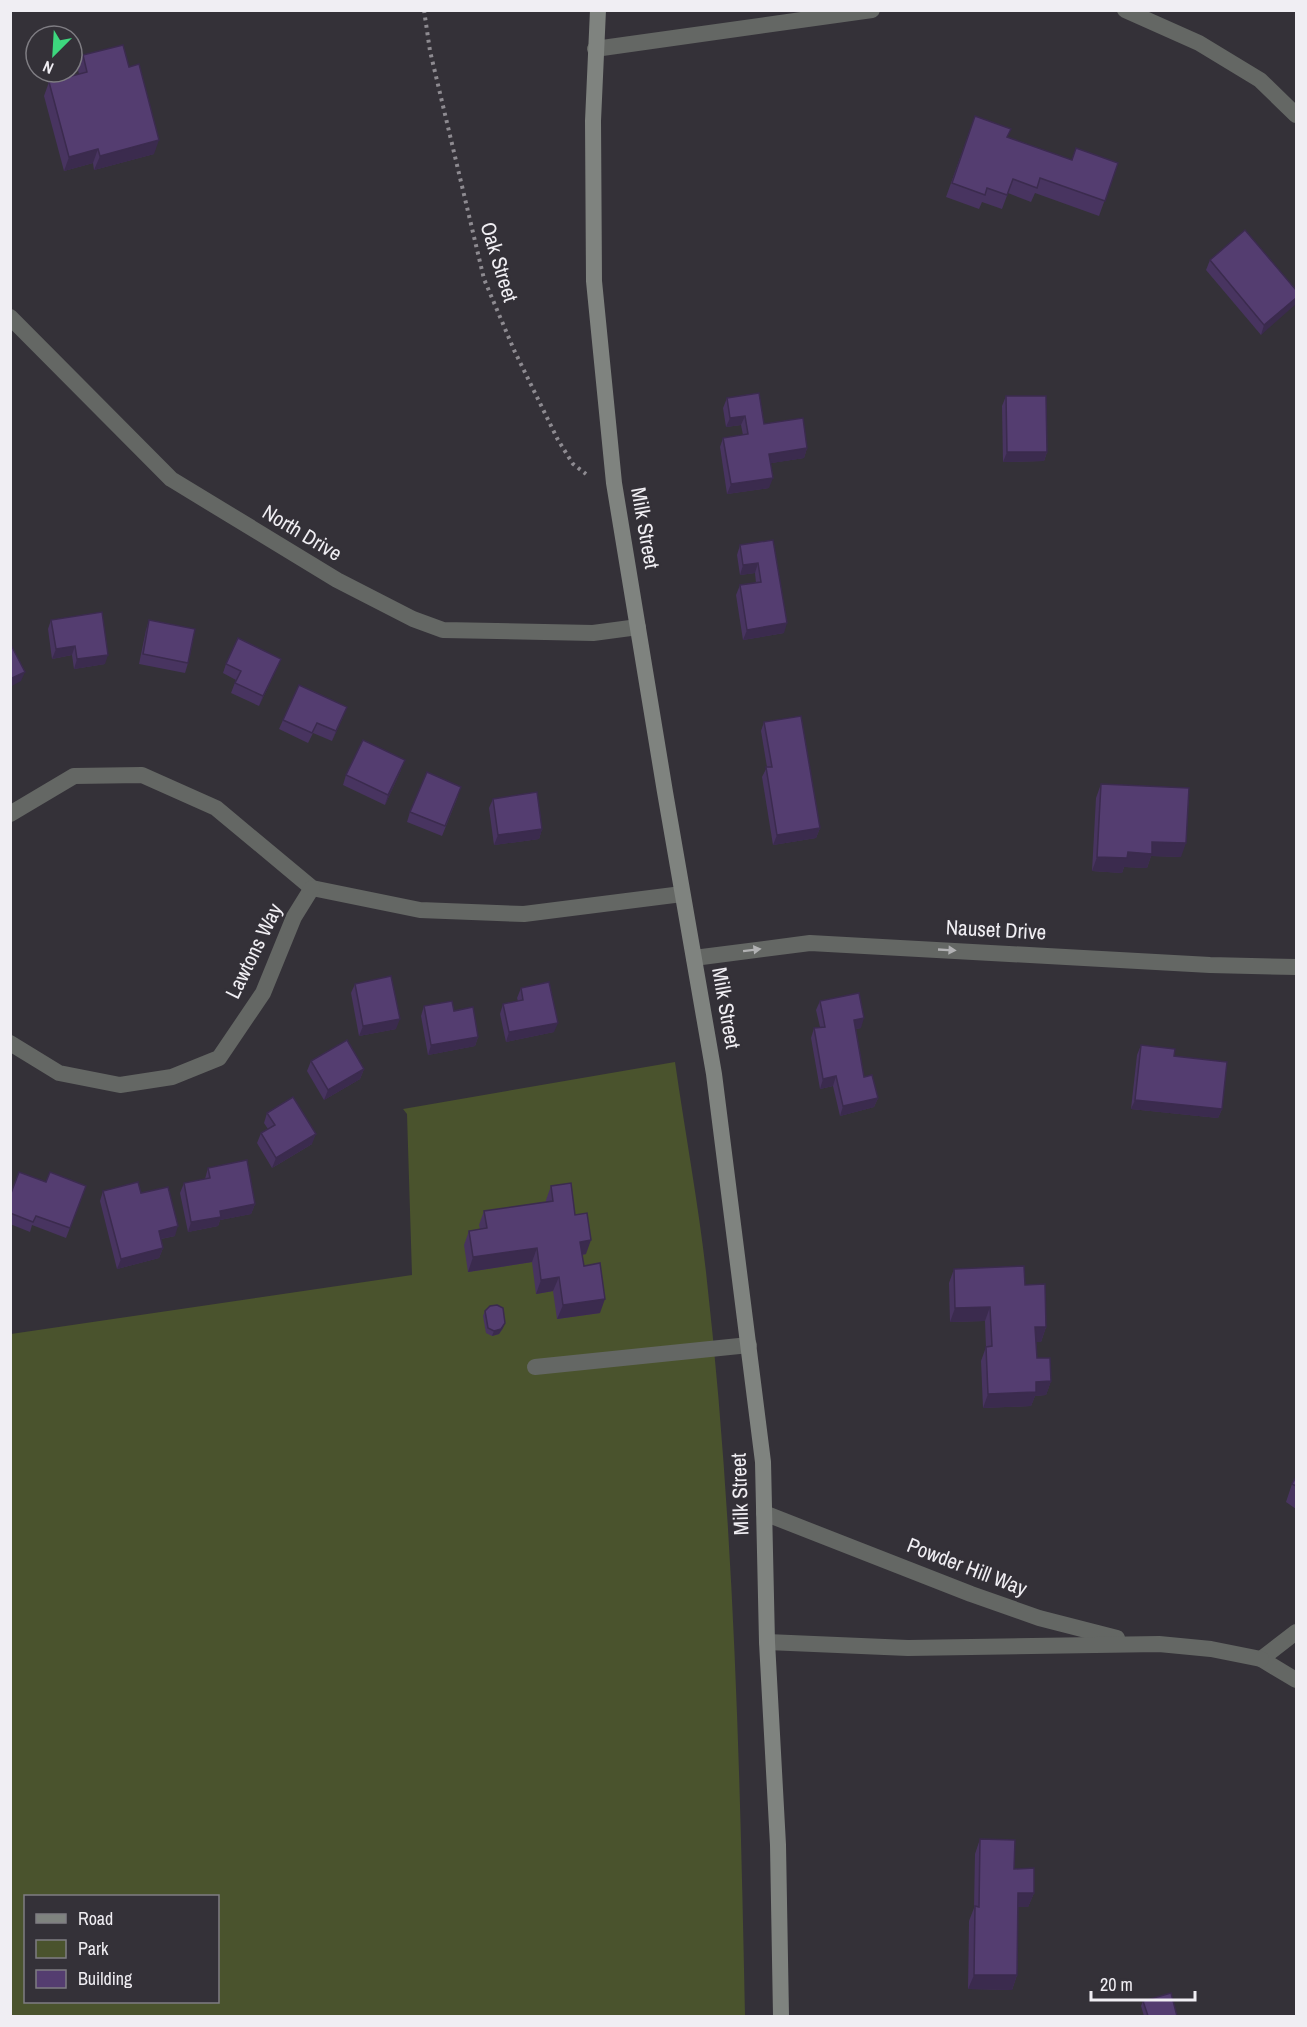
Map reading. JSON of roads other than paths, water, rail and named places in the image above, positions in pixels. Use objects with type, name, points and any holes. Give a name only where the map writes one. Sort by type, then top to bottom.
[{"type":"main road","name":"Milk Street","points":[[598,10],[593,145],[594,280],[614,483],[716,1085],[763,1462],[767,1642],[778,1845],[781,2016]]},
{"type":"street","points":[[595,49],[872,10]]},
{"type":"street","points":[[1125,10],[1199,43],[1260,80],[1296,116]]},
{"type":"street","name":"North Drive","points":[[10,317],[171,479],[337,580],[413,619],[443,630],[593,633],[638,627]]},
{"type":"street","points":[[10,814],[74,776],[142,775],[216,808],[312,888],[420,910],[524,914],[682,894]]},
{"type":"street","name":"Lawtons Way","points":[[10,1043],[58,1073],[120,1085],[172,1077],[219,1058],[263,993],[294,917],[312,888]]},
{"type":"street","name":"Nauset Drive","points":[[694,958],[810,942],[1210,965],[1296,967]]},
{"type":"street","points":[[536,1367],[749,1345]]},
{"type":"street","name":"Powder Hill Way","points":[[764,1513],[971,1594],[1039,1618],[1109,1637],[1211,1649],[1261,1659],[1296,1680]]},
{"type":"street","points":[[1261,1659],[1296,1632]]},
{"type":"street","name":"Powder Hill Way","points":[[767,1642],[908,1648],[1159,1644]]}]
